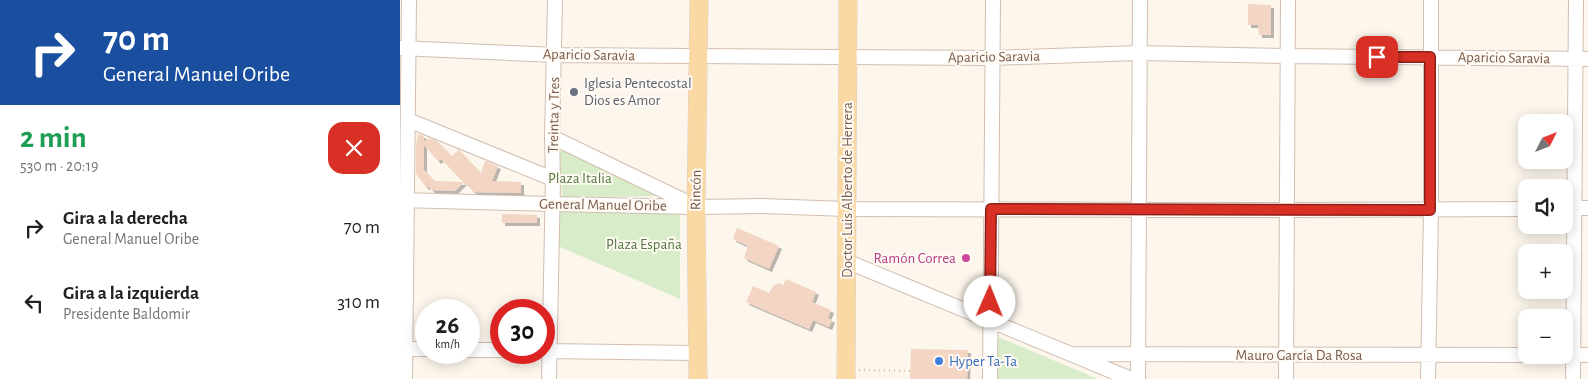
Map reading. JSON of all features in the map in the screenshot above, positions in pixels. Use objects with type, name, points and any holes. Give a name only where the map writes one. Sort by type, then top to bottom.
[{"type":"main road","name":"Rincón","points":[[698,379],[696,353],[696,206],[699,0]]},
{"type":"main road","name":"Doctor Luis Alberto de Herrera","points":[[848,0],[846,261],[848,375]]},
{"type":"street","points":[[405,379],[403,349],[404,200],[408,120],[404,48],[409,0]]},
{"type":"street","name":"Treinta y Tres","points":[[548,299],[553,179],[555,0]]},
{"type":"street","points":[[990,379],[993,0]]},
{"type":"street","points":[[1138,379],[1140,0]]},
{"type":"street","points":[[1286,379],[1288,0]]},
{"type":"street","points":[[1428,379],[1431,0]]},
{"type":"street","points":[[1573,379],[1576,208],[1582,59],[1576,0]]},
{"type":"street","name":"Aparicio Saravia","points":[[404,48],[555,55],[992,58],[1139,53],[1582,59]]},
{"type":"street","points":[[408,120],[553,179]]},
{"type":"street","points":[[552,137],[696,206]]},
{"type":"street","name":"General Manuel Oribe","points":[[404,200],[847,209],[1518,209]]},
{"type":"street","points":[[846,261],[1131,379]]},
{"type":"street","points":[[555,351],[696,353]]},
{"type":"street","name":"Mauro García Da Rosa","points":[[1071,354],[1518,355]]},
{"type":"street","points":[[1574,355],[1588,355]]},
{"type":"street","name":"Treinta y Tres","points":[[547,364],[549,379]]},
{"type":"path","points":[[848,375],[910,372]]},
{"type":"green space","name":"Plaza Italia","points":[[565,150],[658,193],[658,196],[562,198],[560,152]]},
{"type":"green space","name":"Plaza España","points":[[556,208],[680,209],[680,299],[558,246]]},
{"type":"green space","points":[[991,334],[1098,379],[993,379]]},
{"type":"building","points":[[1248,4],[1271,5],[1271,35],[1259,35],[1258,25],[1248,25]]},
{"type":"building","points":[[418,134],[424,136],[424,142],[429,138],[437,141],[452,156],[458,150],[460,151],[481,173],[485,161],[498,166],[492,181],[521,182],[521,193],[474,192],[464,182],[455,191],[432,190],[428,186],[426,187],[416,174]],"holes":[[[424,145],[438,161],[441,159],[463,182],[435,181],[424,170]]]},
{"type":"building","points":[[502,214],[537,215],[537,223],[502,223]]},
{"type":"building","points":[[737,228],[779,246],[769,269],[744,258],[748,246],[733,239]]},
{"type":"building","points":[[786,279],[816,292],[812,302],[831,310],[828,318],[832,320],[829,327],[813,320],[809,329],[746,302],[753,286],[769,293],[773,286],[779,283],[783,285]]},
{"type":"building","name":"Hyper Ta-Ta","points":[[911,349],[968,350],[967,379],[910,379]]},
{"type":"place","name":"Iglesia Pentecostal Dios es Amor","points":[[574,92]]},
{"type":"place","name":"Ramón Correa","points":[[966,258]]},
{"type":"place","name":"Hyper Ta-Ta","points":[[939,361]]},
{"type":"route","points":[[990,302],[991,209],[1430,210],[1430,57],[1377,57]]}]
